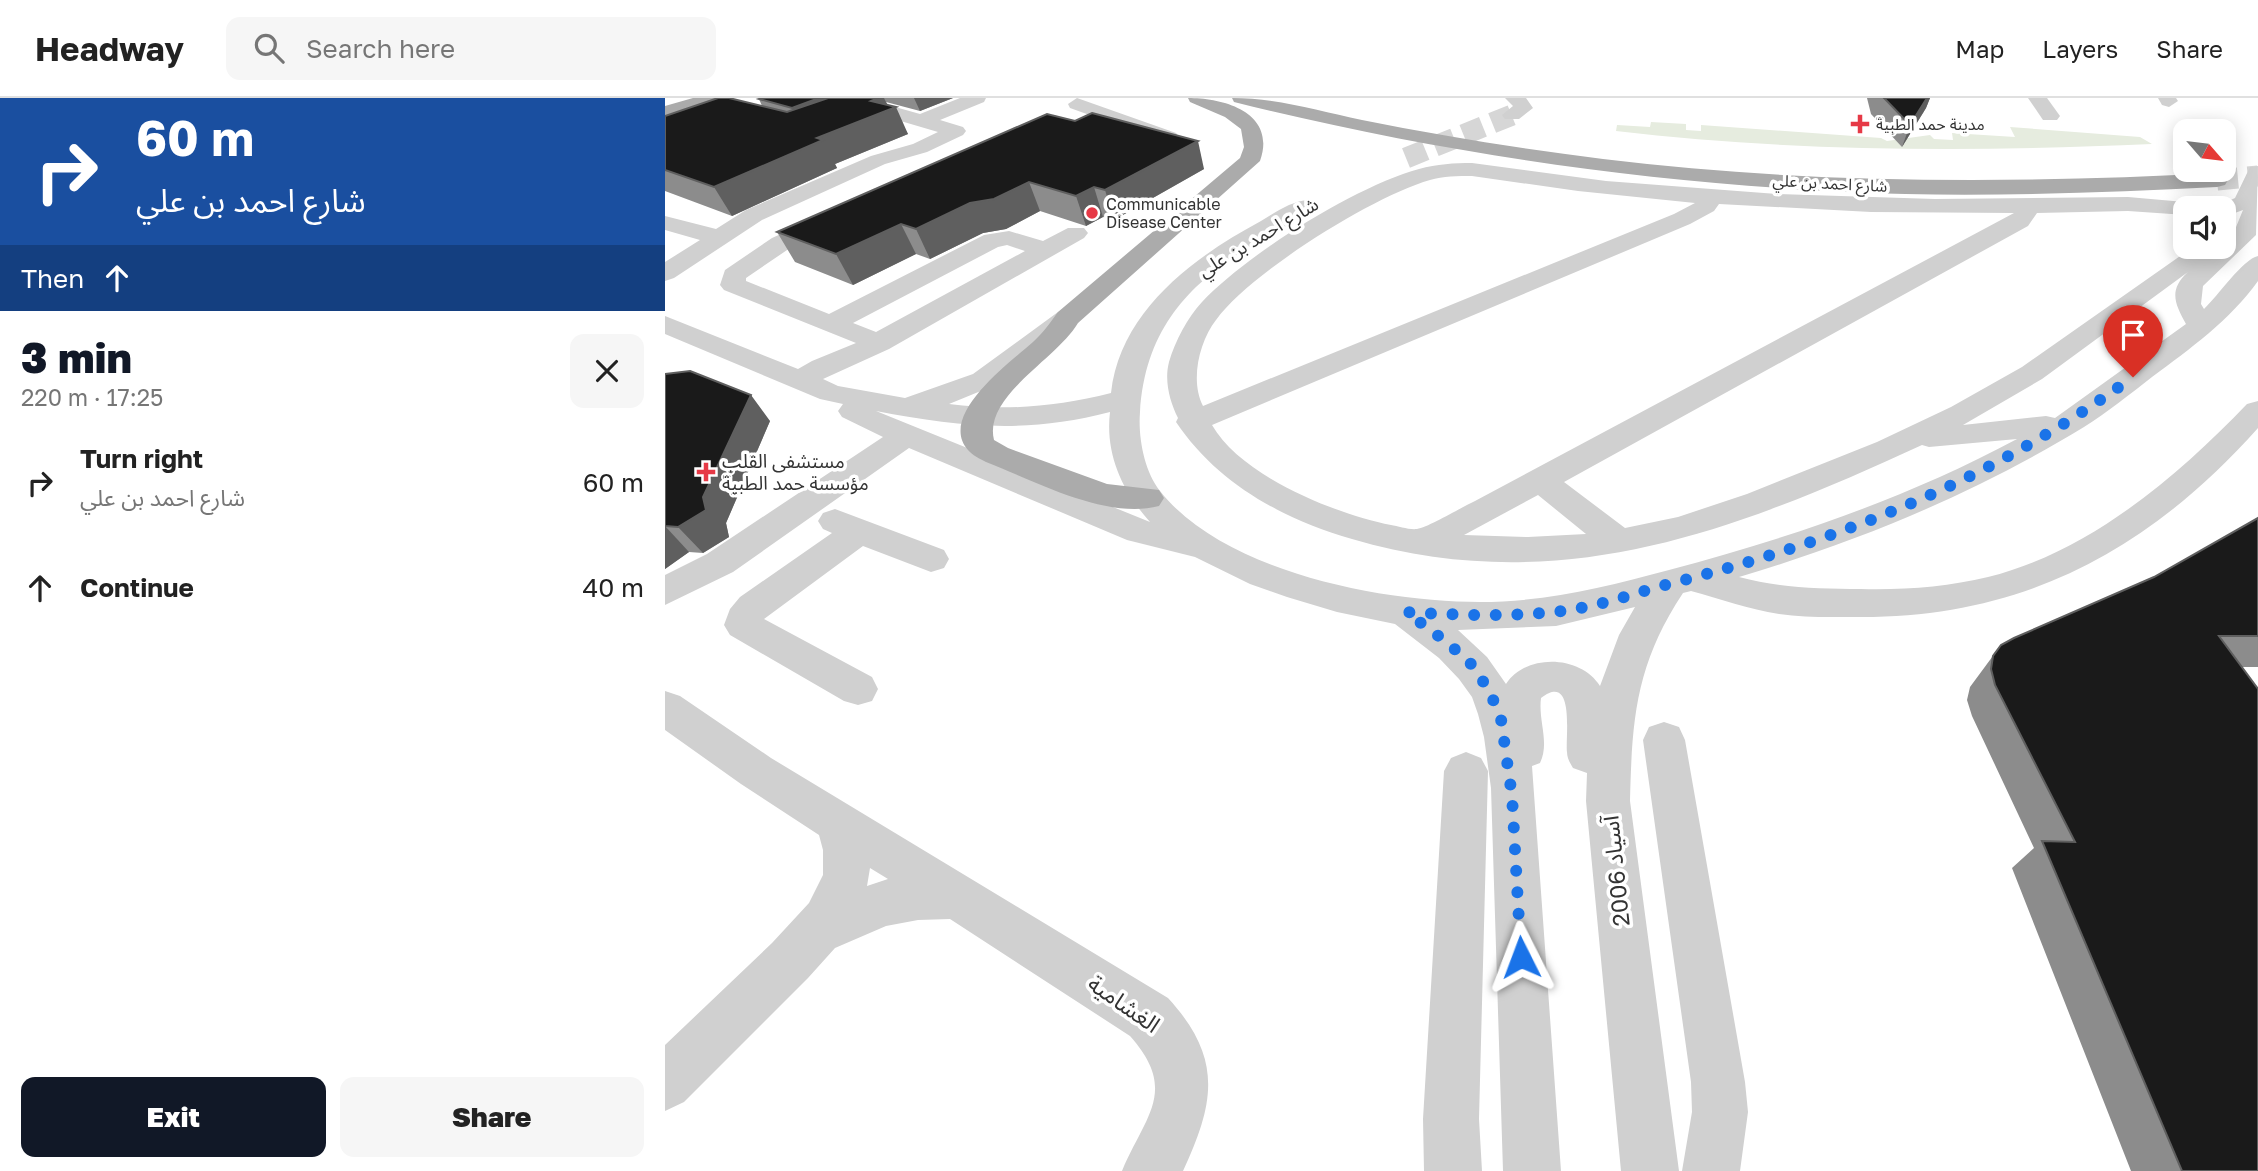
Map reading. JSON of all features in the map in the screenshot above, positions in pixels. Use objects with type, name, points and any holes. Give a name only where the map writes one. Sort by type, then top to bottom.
[{"type":"main road","points":[[665,112],[714,98]]},
{"type":"main road","points":[[1147,498],[1103,495],[987,451],[976,438],[980,417],[996,391],[1060,332],[1067,318],[1249,161],[1255,143],[1250,127],[1234,114],[1196,98]]},
{"type":"main road","name":"شارع احمد بن علي","points":[[1241,98],[1329,119],[1494,150],[1602,166],[1736,178],[1867,186],[1979,188],[2181,182]]},
{"type":"main road","points":[[1509,114],[1526,133]]},
{"type":"street","points":[[665,272],[711,237],[754,215],[896,162],[956,131],[843,98]]},
{"type":"street","points":[[923,120],[977,98]]},
{"type":"street","points":[[2037,98],[2050,116]]},
{"type":"street","points":[[836,118],[869,105]]},
{"type":"street","points":[[1077,109],[1169,137]]},
{"type":"street","name":"شارع احمد بن علي","points":[[1406,158],[1269,226],[1200,271],[1165,302],[1140,338],[1125,378],[1124,438],[1128,458],[1147,498],[1164,516],[1207,546],[1269,579],[1301,590],[1406,612],[1452,615],[1557,612],[1622,598],[1830,537],[1900,510],[1962,481],[2075,419],[2201,327],[2233,295],[2242,246],[2258,202]]},
{"type":"street","points":[[2173,213],[2022,206],[1849,204],[1714,197],[1548,181],[1478,170],[1437,171],[1413,177],[1359,204],[1276,254],[1208,312],[1196,327],[1183,363],[1183,398],[1191,422],[1225,460],[1269,493],[1302,510],[1340,524],[1421,542],[1500,549],[1619,542],[1754,506],[1916,437],[2026,377],[2192,259]]},
{"type":"street","points":[[2236,205],[2244,202],[2258,172]]},
{"type":"street","points":[[666,235],[689,241],[711,237],[764,219],[835,184],[867,193]]},
{"type":"street","points":[[1191,422],[1682,219],[1706,206],[1714,197]]},
{"type":"street","points":[[1421,542],[2020,221],[2026,214],[2022,206]]},
{"type":"street","points":[[846,212],[812,227],[752,260],[731,280],[738,288],[830,324],[870,347]]},
{"type":"street","points":[[764,219],[812,227]]},
{"type":"street","points":[[815,387],[839,374],[870,347],[1076,233]]},
{"type":"street","points":[[830,324],[992,240],[1009,238],[1045,250]]},
{"type":"street","points":[[665,591],[704,574],[805,507],[905,421],[984,379],[1043,332],[1067,318]]},
{"type":"street","points":[[675,337],[815,387],[862,416],[905,421],[1052,415],[1123,399]]},
{"type":"street","points":[[1681,581],[1780,600],[1862,603],[1929,601],[1970,595],[2008,585],[2042,573],[2071,558],[2157,503],[2210,459],[2258,410]]},
{"type":"street","points":[[1916,437],[1999,432],[2075,419]]},
{"type":"street","points":[[905,421],[1139,532],[1171,541],[1207,546]]},
{"type":"street","points":[[1540,480],[1619,542]]},
{"type":"street","points":[[805,507],[931,559]]},
{"type":"street","points":[[858,689],[743,625],[743,619],[753,607],[859,531]]},
{"type":"street","name":"آسياد 2006","points":[[1650,1171],[1608,801],[1612,713],[1621,675],[1650,610],[1681,581]]},
{"type":"street","points":[[1406,612],[1471,664],[1489,690],[1501,719],[1512,796],[1532,1171]]},
{"type":"street","points":[[1512,796],[1525,767],[1520,704],[1522,694],[1538,679],[1551,677],[1575,684],[1583,693],[1587,703],[1589,765],[1599,790],[1608,801]]},
{"type":"street","name":"الغشامية","points":[[665,708],[838,824],[1149,1017],[1167,1033],[1179,1056],[1183,1084],[1180,1114],[1168,1146],[1151,1171]]},
{"type":"street","points":[[1664,740],[1719,1082],[1720,1112],[1711,1171]]},
{"type":"street","points":[[1453,1171],[1451,1119],[1466,771]]},
{"type":"street","points":[[821,929],[845,881],[849,859],[846,839],[838,824]]},
{"type":"street","points":[[665,1083],[821,929],[856,912],[890,900],[924,895],[954,896]]},
{"type":"shaded area","points":[[1651,122],[1686,124],[1686,130],[1701,131],[1701,125],[1881,138],[1887,141],[1930,135],[1934,139],[1953,140],[1952,133],[2015,137],[2010,127],[2140,137],[2152,144],[1884,148],[1750,143],[1616,131],[1617,125],[1650,127]]},
{"type":"building","points":[[718,98],[729,98],[787,112],[828,98],[878,98],[871,101],[896,107],[817,138],[823,140],[714,187],[665,170],[665,116]]},
{"type":"building","points":[[819,98],[792,108],[759,99]]},
{"type":"building","points":[[1884,98],[1927,98],[1910,125]]},
{"type":"building","points":[[1092,113],[1198,141],[1105,190],[1094,187],[1076,196],[1029,182],[994,199],[970,203],[916,229],[901,224],[836,254],[777,232],[1047,114],[1075,121]]},
{"type":"building","points":[[690,371],[751,395],[703,497],[706,510],[678,527],[665,526],[665,374]]},
{"type":"building","points":[[2258,518],[2258,636],[2219,636],[2258,689],[2258,1171],[2182,1171],[2042,841],[2075,842],[1995,685],[1991,669],[1993,656],[2001,645],[2154,577]]},
{"type":"tunnel","points":[[1406,158],[1512,115]]},
{"type":"tunnel","points":[[2237,178],[2258,176]]},
{"type":"place","name":"مدينة حمد الطبية","points":[[1860,124]]},
{"type":"place","name":"Communicable Disease Center","points":[[1092,213]]},
{"type":"place","name":"مستشفى القلب مؤسسة حمد الطبية","points":[[706,472]]},
{"type":"route","points":[[1521,957],[1512,796],[1508,753],[1501,719],[1489,690],[1471,664],[1406,612],[1452,615],[1557,612],[1622,598],[1830,537],[1900,510],[1962,481],[2075,419],[2133,377]]}]
